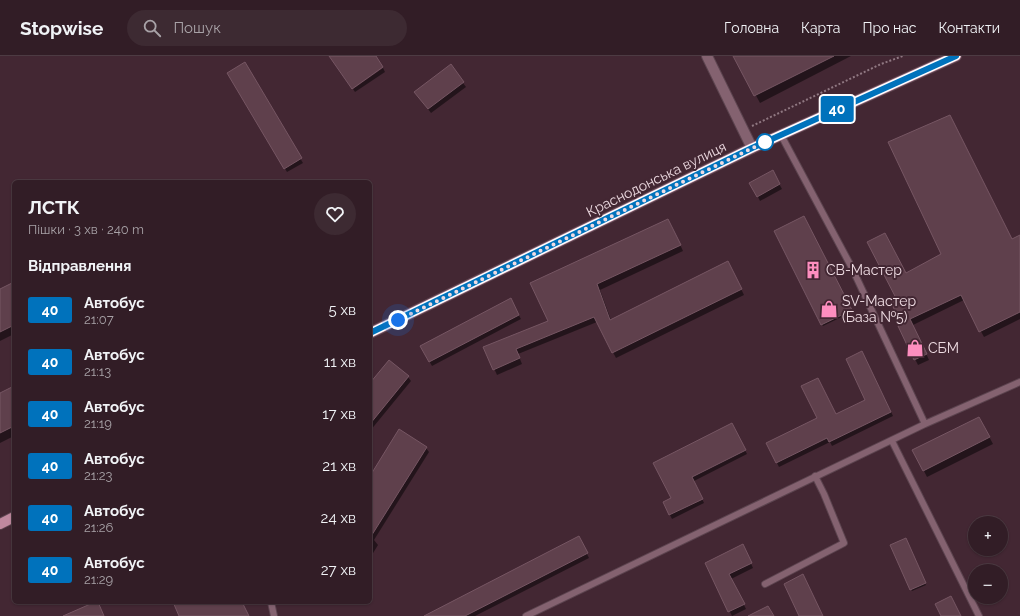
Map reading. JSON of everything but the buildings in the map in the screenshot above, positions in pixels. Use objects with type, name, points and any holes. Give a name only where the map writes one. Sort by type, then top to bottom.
[{"type":"main road","name":"Краснодонська вулиця","points":[[372,332],[752,148],[956,56]]},
{"type":"main road","points":[[0,524],[12,518]]},
{"type":"street","points":[[707,56],[752,148]]},
{"type":"lane","points":[[781,135],[852,268],[925,424]]},
{"type":"lane","points":[[526,616],[815,476],[892,441],[925,424],[1020,382]]},
{"type":"lane","points":[[892,441],[979,616]]},
{"type":"lane","points":[[765,584],[844,543],[815,476]]},
{"type":"lane","points":[[271,604],[274,616]]},
{"type":"path","points":[[744,130],[881,64],[903,56]]},
{"type":"bus line","name":"40","points":[[372,332],[752,148],[956,56]]},
{"type":"place","name":"СВ-Мастер","points":[[813,270]]},
{"type":"place","name":"SV-Мастер (База №5)","points":[[829,309]]},
{"type":"place","name":"СБМ","points":[[915,348]]},
{"type":"route","points":[[398,320],[767,141],[765,142]]}]
